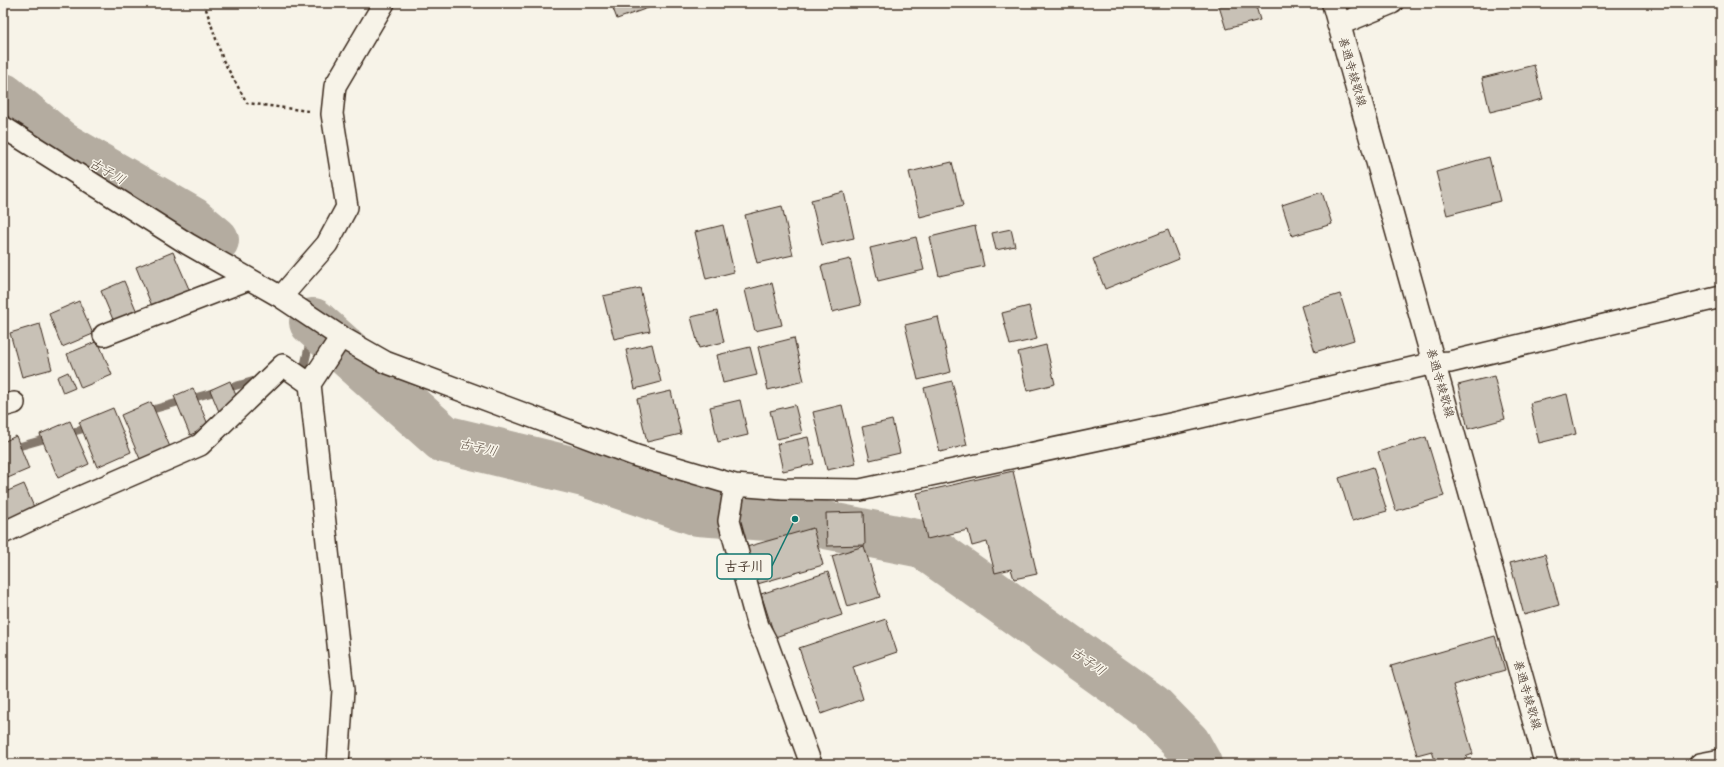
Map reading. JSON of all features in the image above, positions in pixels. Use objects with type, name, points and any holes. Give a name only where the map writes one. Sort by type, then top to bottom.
[{"type":"main road","name":"善通寺綾歌線","points":[[1333,3],[1546,764]]},
{"type":"street","points":[[281,297],[327,244],[347,207],[332,114],[335,86],[384,3]]},
{"type":"street","points":[[1338,25],[1392,3]]},
{"type":"street","points":[[3,127],[188,244],[281,297],[341,337],[384,362],[637,456],[735,485],[783,490],[860,490],[1175,423],[1434,363],[1450,362],[1721,297]]},
{"type":"street","points":[[104,335],[249,278]]},
{"type":"street","points":[[338,764],[343,690],[310,384],[341,337]]},
{"type":"street","points":[[3,533],[62,505],[200,445],[283,365],[310,384]]},
{"type":"street","points":[[735,485],[729,520],[758,626],[767,643],[811,764]]},
{"type":"street","points":[[1700,764],[1721,760]]},
{"type":"path","points":[[204,3],[223,60],[247,103],[332,114]]},
{"type":"building","points":[[611,3],[662,3],[617,19]]},
{"type":"building","points":[[1218,3],[1255,3],[1260,20],[1226,29]]},
{"type":"building","points":[[1534,65],[1543,99],[1490,112],[1482,78]]},
{"type":"building","points":[[1489,157],[1500,201],[1447,215],[1436,172]]},
{"type":"building","points":[[952,162],[963,206],[920,217],[909,172]]},
{"type":"building","points":[[844,192],[854,238],[822,245],[811,200]]},
{"type":"building","points":[[1322,192],[1332,224],[1292,236],[1282,205]]},
{"type":"building","points":[[782,206],[793,255],[757,263],[745,215]]},
{"type":"building","points":[[723,225],[734,272],[706,279],[695,232]]},
{"type":"building","points":[[975,226],[984,266],[939,276],[930,237]]},
{"type":"building","points":[[1011,229],[1015,246],[996,250],[992,233]]},
{"type":"building","points":[[1168,230],[1179,259],[1105,289],[1093,259]]},
{"type":"building","points":[[916,237],[924,270],[878,281],[870,248]]},
{"type":"building","points":[[173,252],[192,296],[154,311],[136,267]]},
{"type":"building","points":[[850,259],[861,305],[832,312],[821,266]]},
{"type":"building","points":[[124,281],[137,312],[114,322],[101,291]]},
{"type":"building","points":[[772,283],[782,325],[755,331],[745,290]]},
{"type":"building","points":[[640,288],[650,331],[614,339],[603,296]]},
{"type":"building","points":[[1340,294],[1354,340],[1315,352],[1301,306]]},
{"type":"building","points":[[79,301],[93,334],[62,347],[49,314]]},
{"type":"building","points":[[1029,306],[1037,339],[1010,345],[1002,313]]},
{"type":"building","points":[[717,311],[724,342],[699,348],[691,317]]},
{"type":"building","points":[[938,317],[951,372],[918,380],[905,325]]},
{"type":"building","points":[[40,324],[52,369],[22,377],[10,333]]},
{"type":"building","points":[[794,338],[804,381],[768,390],[758,347]]},
{"type":"building","points":[[98,341],[112,375],[81,388],[67,354]]},
{"type":"building","points":[[652,344],[661,382],[635,389],[626,350]]},
{"type":"building","points":[[1046,345],[1055,384],[1027,391],[1018,352]]},
{"type":"building","points":[[750,347],[757,375],[723,383],[717,355]]},
{"type":"building","points":[[68,372],[75,388],[63,393],[57,377]]},
{"type":"building","points":[[1494,376],[1505,419],[1468,429],[1458,385]]},
{"type":"building","points":[[230,381],[240,405],[220,414],[210,390]]},
{"type":"building","points":[[952,381],[967,445],[940,452],[924,388]]},
{"type":"building","points":[[193,388],[209,427],[190,435],[174,396]]},
{"type":"building","points":[[671,391],[681,434],[647,442],[637,399]]},
{"type":"building","points":[[1567,394],[1576,434],[1539,443],[1530,403]]},
{"type":"building","points":[[740,400],[748,435],[718,442],[710,407]]},
{"type":"building","points":[[151,402],[170,447],[140,459],[121,415]]},
{"type":"building","points":[[795,405],[802,433],[777,439],[770,411]]},
{"type":"building","points":[[842,405],[856,464],[827,470],[813,412]]},
{"type":"building","points":[[113,408],[131,452],[97,467],[79,422]]},
{"type":"building","points":[[892,420],[900,453],[870,460],[862,427]]},
{"type":"building","points":[[70,421],[89,464],[58,478],[40,434]]},
{"type":"building","points":[[16,436],[29,469],[3,480],[3,442]]},
{"type":"building","points":[[808,437],[814,464],[783,471],[777,444]]},
{"type":"building","points":[[1426,437],[1444,496],[1396,511],[1378,452]]},
{"type":"building","points":[[1373,467],[1387,511],[1352,521],[1339,478]]},
{"type":"building","points":[[1013,471],[1037,574],[1014,579],[1011,569],[995,573],[987,542],[972,546],[968,530],[927,539],[917,493]]},
{"type":"building","points":[[24,484],[37,514],[8,526],[3,513],[3,493]]},
{"type":"building","points":[[864,512],[865,545],[827,546],[826,513]]},
{"type":"building","points":[[813,528],[823,565],[754,585],[743,548]]},
{"type":"building","points":[[864,546],[880,597],[847,607],[832,556]]},
{"type":"building","points":[[1545,554],[1559,605],[1524,615],[1510,563]]},
{"type":"building","points":[[828,572],[842,615],[775,637],[761,594]]},
{"type":"building","points":[[886,619],[897,652],[853,667],[863,699],[821,714],[799,648]]},
{"type":"building","points":[[1495,636],[1505,670],[1453,685],[1473,754],[1465,757],[1466,762],[1458,764],[1436,764],[1432,751],[1417,755],[1391,666]]},
{"type":"waterway","name":"古子川","points":[[3,97],[61,145],[191,220],[215,240]]},
{"type":"waterway","name":"古子川","points":[[313,322],[444,439],[588,474],[698,512],[795,519],[922,544],[1151,707],[1187,744],[1198,764]]},
{"type":"waterway","points":[[295,370],[304,367],[314,323]]},
{"type":"waterway","points":[[144,412],[260,379]]},
{"type":"waterway","points":[[65,434],[91,427]]},
{"type":"waterway","points":[[3,451],[52,437]]},
{"type":"place","name":"古子川","points":[[795,519]]}]
